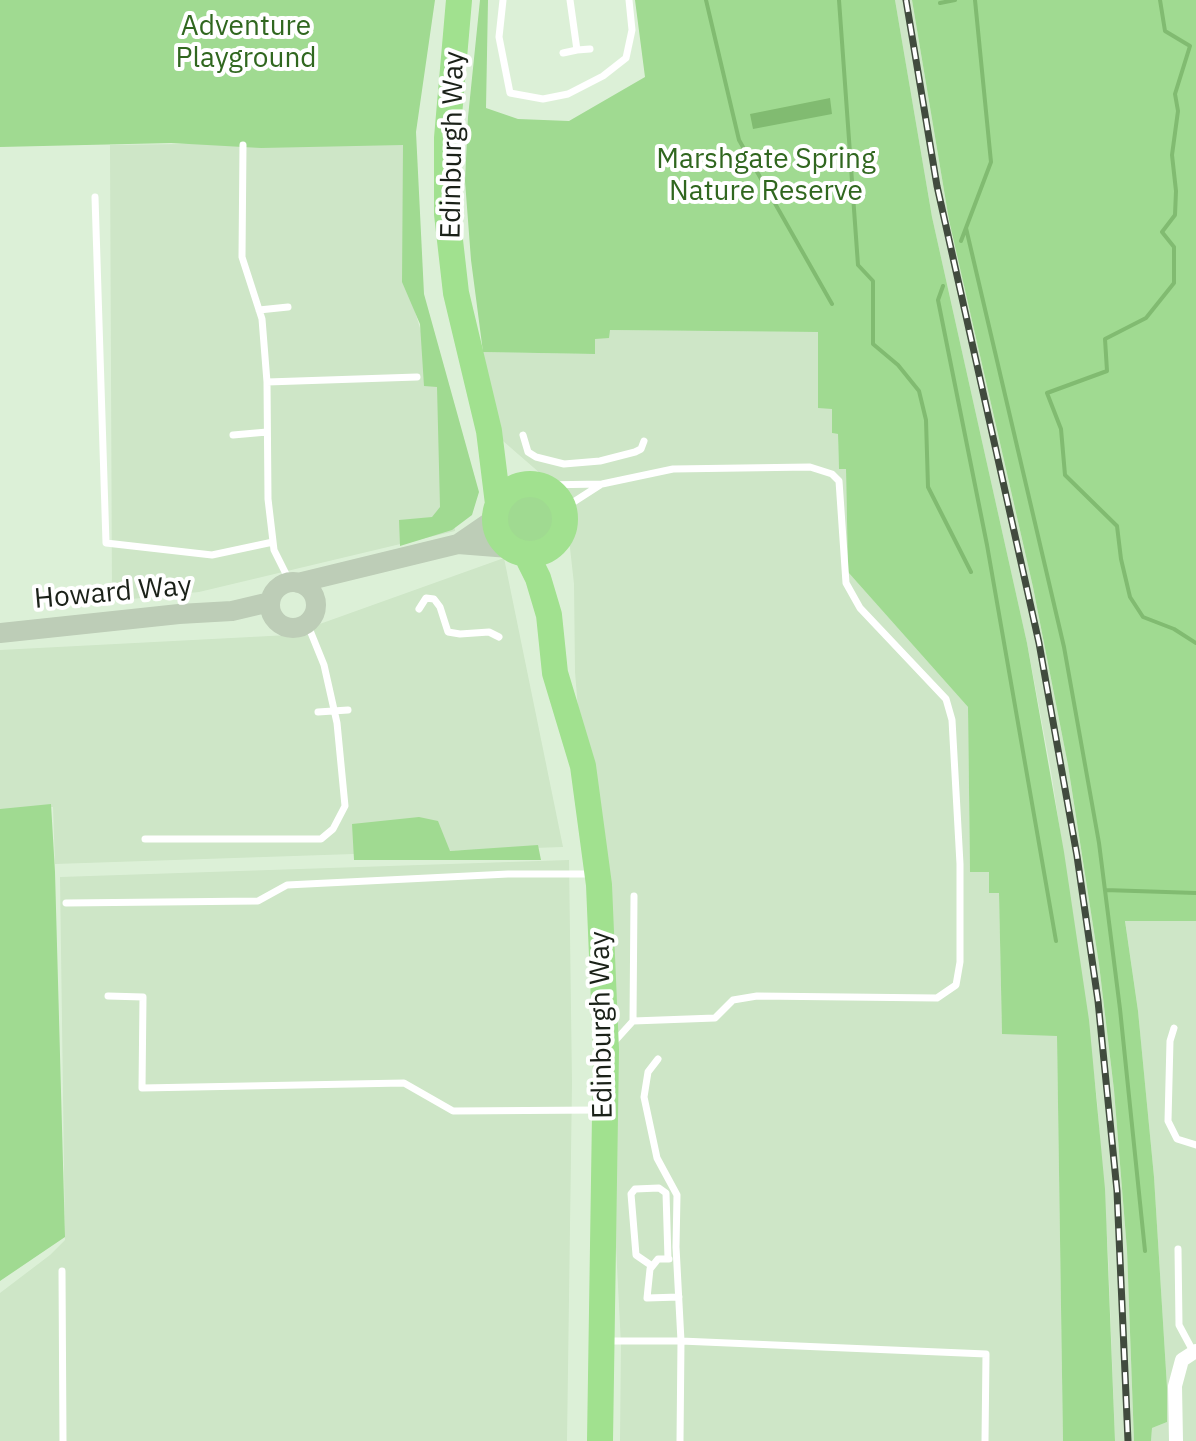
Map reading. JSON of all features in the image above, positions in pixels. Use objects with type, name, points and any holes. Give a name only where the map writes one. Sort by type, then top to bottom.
[{"type":"highway","name":"Edinburgh Way","points":[[459,0],[447,138],[447,214],[456,293],[489,431],[496,507]]},
{"type":"highway","name":"Edinburgh Way","points":[[489,431],[510,463],[539,485]]},
{"type":"highway","points":[[523,484],[539,485],[557,497],[564,523],[553,545],[543,551],[517,551],[497,532],[496,507],[511,489],[523,484]]},
{"type":"highway","name":"Edinburgh Way","points":[[549,615],[554,569],[564,523]]},
{"type":"highway","name":"Edinburgh Way","points":[[517,551],[538,578],[549,615],[555,673],[583,766],[598,874],[606,1050],[600,1441]]},
{"type":"street","points":[[294,582],[305,586],[314,597],[315,611],[307,623],[294,628],[286,627],[272,611],[276,589],[294,582],[371,567],[458,544],[490,522],[496,507]]},
{"type":"street","points":[[458,544],[517,551]]},
{"type":"street","points":[[314,597],[371,567]]},
{"type":"street","name":"Howard Way","points":[[0,633],[179,614],[272,611]]},
{"type":"street","points":[[1176,1441],[1175,1386],[1182,1360],[1195,1351]]},
{"type":"lane","points":[[503,0],[499,37],[510,93],[543,99],[568,94],[603,76],[626,58],[632,30],[629,0]]},
{"type":"lane","points":[[570,0],[577,50]]},
{"type":"lane","points":[[563,53],[590,49]]},
{"type":"lane","points":[[243,145],[242,257],[259,310],[267,382],[267,493],[274,550],[294,582]]},
{"type":"lane","points":[[95,197],[106,543],[212,555],[273,542]]},
{"type":"lane","points":[[259,310],[288,307]]},
{"type":"lane","points":[[267,382],[417,377]]},
{"type":"lane","points":[[233,435],[267,432]]},
{"type":"lane","points":[[523,435],[528,452],[564,464],[600,461],[635,452],[641,449],[644,441]]},
{"type":"lane","points":[[539,485],[602,484],[673,469],[810,467],[832,474],[839,481],[846,583],[860,608],[946,699],[952,720],[960,864],[960,962],[956,985],[937,998],[757,996],[733,1000],[715,1018],[633,1021]]},
{"type":"lane","points":[[564,523],[572,503],[602,484]]},
{"type":"lane","points":[[419,609],[426,598],[434,599],[448,632],[489,632],[499,637]]},
{"type":"lane","points":[[145,839],[321,839],[333,829],[345,806],[336,711],[324,665],[307,623]]},
{"type":"lane","points":[[318,712],[348,710]]},
{"type":"lane","points":[[66,903],[258,901],[287,885],[508,874],[598,874]]},
{"type":"lane","points":[[606,1050],[633,1021],[634,896]]},
{"type":"lane","points":[[108,996],[143,997],[142,1088],[404,1083],[453,1111],[604,1111]]},
{"type":"lane","points":[[1174,1028],[1170,1041],[1168,1121],[1177,1139],[1196,1145]]},
{"type":"lane","points":[[658,1059],[648,1072],[644,1097],[657,1158],[677,1195],[672,1258]]},
{"type":"lane","points":[[652,1266],[636,1255],[631,1194],[635,1189],[659,1188],[666,1193],[679,1297],[680,1441]]},
{"type":"lane","points":[[1178,1249],[1179,1325],[1195,1351]]},
{"type":"lane","points":[[672,1258],[658,1259],[652,1266],[647,1281],[647,1298],[679,1297]]},
{"type":"lane","points":[[62,1271],[63,1441]]},
{"type":"lane","points":[[600,1341],[681,1341],[986,1354],[985,1441]]},
{"type":"shaded area","points":[[895,0],[912,0],[949,220],[1033,587],[1068,765],[1099,964],[1114,1090],[1127,1250],[1134,1441],[1115,1441],[1108,1252],[1097,1100],[1051,771],[1027,643],[932,217]]},
{"type":"shaded area","points":[[830,98],[832,114],[753,129],[750,114]]},
{"type":"shaded area","points":[[405,141],[407,286],[441,396],[455,531],[199,592],[112,601],[110,145]]},
{"type":"shaded area","points":[[609,330],[818,332],[818,408],[832,408],[832,433],[838,434],[839,468],[846,469],[848,572],[968,707],[970,871],[989,872],[999,893],[1002,1033],[1057,1035],[1063,1441],[620,1441],[621,1345],[606,1050],[575,672],[574,584],[564,494],[503,441],[483,352],[594,354],[595,338]]},
{"type":"shaded area","points":[[504,558],[563,847],[55,864],[53,807],[0,810],[0,650],[289,635]]},
{"type":"shaded area","points":[[569,860],[572,1083],[567,1441],[0,1441],[0,1293],[65,1240],[60,877]]},
{"type":"shaded area","points":[[1125,920],[1196,921],[1196,1441],[1151,1441],[1152,1428],[1167,1422],[1167,1387],[1154,1177],[1138,1011]]},
{"type":"green space","name":"Adventure Playground","points":[[0,0],[435,0],[416,132],[424,294],[479,492],[472,515],[452,530],[400,546],[399,520],[432,517],[440,507],[437,387],[424,386],[420,324],[402,282],[403,145],[261,148],[171,143],[0,147]]},
{"type":"green space","name":"Marshgate Spring Nature Reserve","points":[[480,0],[488,0],[486,108],[518,119],[569,121],[645,77],[635,0],[895,0],[932,217],[1027,643],[1064,852],[1089,1020],[1105,1189],[1115,1441],[1063,1441],[1057,1036],[1002,1034],[999,893],[989,893],[989,872],[970,872],[968,707],[848,572],[846,469],[839,469],[838,434],[832,433],[832,409],[818,408],[818,332],[610,330],[609,338],[595,339],[595,354],[483,352],[465,181]]},
{"type":"green space","points":[[912,0],[1196,0],[1196,921],[1125,921],[1138,1011],[1154,1177],[1167,1387],[1167,1422],[1152,1428],[1151,1441],[1134,1441],[1127,1250],[1114,1090],[1099,964],[1068,765],[1033,587],[949,220]]},
{"type":"green space","points":[[530,494],[549,501],[556,520],[549,539],[530,546],[511,539],[504,520],[511,501]]},
{"type":"green space","points":[[51,804],[65,1237],[0,1281],[0,809]]},
{"type":"green space","points":[[419,817],[438,821],[450,851],[538,845],[541,860],[354,860],[352,824]]},
{"type":"waterway","points":[[706,0],[739,140],[832,304]]},
{"type":"waterway","points":[[839,0],[858,265],[873,281],[873,344],[898,365],[919,391],[926,420],[928,487],[971,572]]},
{"type":"waterway","points":[[940,3],[955,0]]},
{"type":"waterway","points":[[961,241],[991,162],[975,0]]},
{"type":"waterway","points":[[1160,0],[1165,31],[1190,46],[1175,94],[1178,111],[1172,155],[1175,215],[1162,232],[1174,247],[1174,283],[1146,318],[1105,339],[1107,371],[1047,393],[1061,429],[1065,475],[1117,526],[1130,597],[1143,617],[1174,629],[1196,643]]},
{"type":"waterway","points":[[966,228],[1064,647],[1099,843],[1145,1251]]},
{"type":"waterway","points":[[943,286],[938,300],[987,545],[1056,941]]},
{"type":"waterway","points":[[1105,890],[1196,893]]},
{"type":"railway","points":[[906,0],[937,186],[1039,643],[1077,856],[1098,1001],[1117,1191],[1128,1441]]}]
